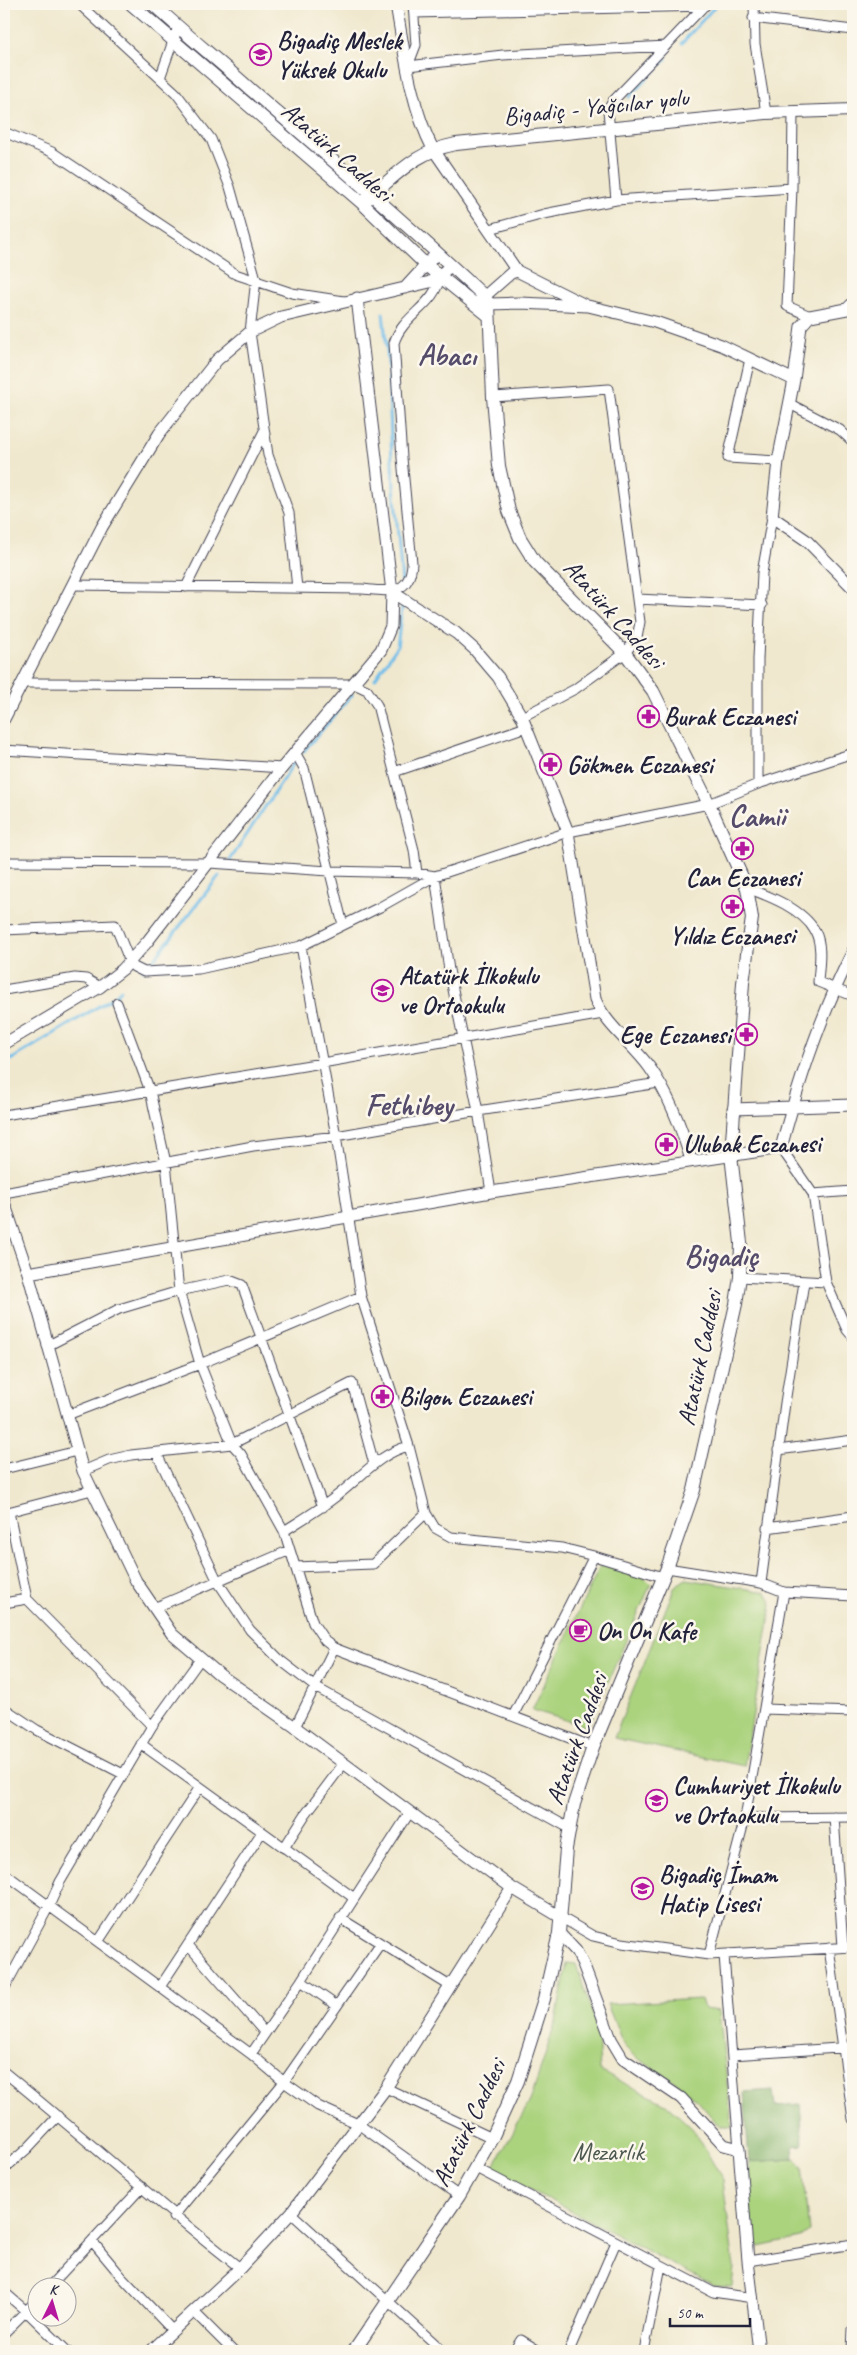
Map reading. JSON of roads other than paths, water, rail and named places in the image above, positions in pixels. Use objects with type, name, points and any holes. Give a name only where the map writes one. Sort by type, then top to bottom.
[{"type":"main road","name":"Atatürk Caddesi","points":[[131,4],[174,42],[367,199],[437,253],[451,266],[483,306],[499,466],[509,511],[520,538],[535,562],[625,653],[653,691],[709,804],[747,888],[752,918],[743,983],[731,1155],[741,1242],[740,1277],[736,1304],[694,1490],[665,1572],[593,1747],[574,1804],[566,1849],[562,1918],[559,1933],[544,1999],[518,2081],[492,2138],[460,2196],[358,2350]]},
{"type":"main road","name":"Atatürk Caddesi","points":[[152,4],[367,199],[426,264],[483,306]]},
{"type":"main road","name":"Bigadiç - Yağcılar yolu","points":[[367,199],[412,160],[433,150],[456,144],[608,127],[766,113],[853,110]]},
{"type":"street","points":[[79,4],[176,93],[211,138],[230,187],[256,279],[250,332],[268,455],[289,513],[297,588]]},
{"type":"street","points":[[396,4],[420,119],[433,150],[490,229],[517,271],[588,306]]},
{"type":"street","points":[[754,4],[757,61],[766,113]]},
{"type":"street","points":[[408,66],[416,46],[414,8],[706,5]]},
{"type":"street","points":[[616,200],[608,127],[608,110],[613,102],[706,5]]},
{"type":"street","points":[[754,18],[853,30]]},
{"type":"street","points":[[160,78],[178,28]]},
{"type":"street","points":[[408,66],[503,55],[666,46]]},
{"type":"street","points":[[793,112],[787,306],[810,316],[847,309],[853,303]]},
{"type":"street","points":[[4,132],[52,152],[235,274],[256,279],[292,293],[344,301]]},
{"type":"street","points":[[490,229],[544,214],[616,200],[792,188]]},
{"type":"street","points":[[404,289],[437,253]]},
{"type":"street","points":[[4,719],[102,527],[158,434],[217,360],[250,332],[281,317],[430,282],[451,266]]},
{"type":"street","points":[[483,306],[511,273],[517,271]]},
{"type":"street","points":[[392,592],[407,581],[412,563],[394,343],[402,326],[434,294],[440,275]]},
{"type":"street","points":[[4,1044],[100,987],[130,962],[210,863],[282,768],[296,754],[354,684],[381,650],[388,638],[392,626],[392,592],[357,298]]},
{"type":"street","points":[[483,306],[520,303],[588,306],[655,322],[721,345],[794,380]]},
{"type":"street","points":[[758,784],[758,659],[763,556],[772,517],[778,461],[790,404],[801,326],[810,316]]},
{"type":"street","points":[[750,359],[728,458],[778,461]]},
{"type":"street","points":[[394,772],[524,722],[625,653],[634,645],[639,630],[638,599],[609,388],[493,397]]},
{"type":"street","points":[[790,404],[840,430],[853,442]]},
{"type":"street","points":[[186,587],[264,430]]},
{"type":"street","points":[[772,517],[806,540],[853,588]]},
{"type":"street","points":[[72,585],[297,588],[392,592],[456,633],[474,649],[498,676],[524,722],[568,832],[593,991],[603,1014],[650,1068],[659,1083],[684,1136],[691,1160]]},
{"type":"street","points":[[638,599],[762,606]]},
{"type":"street","points":[[22,683],[354,684],[366,690],[377,704],[414,850],[417,873]]},
{"type":"street","points":[[4,750],[282,768]]},
{"type":"street","points":[[4,930],[115,925],[130,962],[134,967],[144,972],[198,969],[301,946],[380,907],[435,876],[568,832],[709,804],[758,784],[853,753]]},
{"type":"street","points":[[296,754],[304,768],[342,925]]},
{"type":"street","points":[[4,862],[210,863],[329,871],[417,873],[435,876]]},
{"type":"street","points":[[435,876],[462,1039],[478,1111],[491,1192]]},
{"type":"street","points":[[747,888],[772,897],[798,913],[815,931],[820,951],[818,982],[853,996]]},
{"type":"street","points":[[301,946],[336,1136],[361,1296],[409,1446],[426,1513],[435,1528],[451,1537],[562,1548],[665,1572],[761,1583],[784,1592],[853,1596]]},
{"type":"street","points":[[851,1332],[826,1282],[813,1194],[781,1148],[791,1109],[835,988],[853,951]]},
{"type":"street","points":[[4,990],[81,978],[100,987]]},
{"type":"street","points":[[117,1003],[150,1091],[166,1163],[179,1291],[200,1364],[232,1444],[241,1454],[284,1531],[313,1623],[326,1641],[334,1648],[593,1747]]},
{"type":"street","points":[[4,1115],[322,1063],[603,1014]]},
{"type":"street","points":[[4,1193],[253,1146],[336,1136],[478,1111],[659,1083]]},
{"type":"street","points":[[733,1109],[791,1109],[853,1105]]},
{"type":"street","points":[[28,1273],[491,1192],[691,1160],[781,1148]]},
{"type":"street","points":[[813,1194],[853,1190]]},
{"type":"street","points":[[4,1202],[28,1273],[82,1472],[136,1581],[172,1634],[220,1675],[295,1727],[512,1888],[593,1936],[709,1955],[853,1947]]},
{"type":"street","points":[[740,1277],[826,1282]]},
{"type":"street","points":[[47,1346],[119,1309],[179,1291],[230,1280],[236,1281],[242,1285],[323,1506]]},
{"type":"street","points":[[761,1583],[778,1450],[804,1282]]},
{"type":"street","points":[[67,1415],[200,1364],[361,1296]]},
{"type":"street","points":[[82,1472],[109,1460],[131,1455],[157,1454],[232,1444],[289,1413],[352,1384],[374,1464]]},
{"type":"street","points":[[778,1450],[853,1440]]},
{"type":"street","points":[[284,1531],[323,1506],[389,1453],[409,1446]]},
{"type":"street","points":[[4,1469],[77,1451]]},
{"type":"street","points":[[157,1454],[217,1580],[250,1630],[280,1660],[315,1687],[569,1828]]},
{"type":"street","points":[[92,1490],[6,1513],[27,1599],[152,1726]]},
{"type":"street","points":[[295,1567],[373,1564],[426,1513]]},
{"type":"street","points":[[767,1528],[853,1516]]},
{"type":"street","points":[[154,1608],[290,1550]]},
{"type":"street","points":[[513,1716],[594,1556]]},
{"type":"street","points":[[709,1955],[745,1818],[784,1592]]},
{"type":"street","points":[[4,1606],[27,1599]]},
{"type":"street","points":[[295,1727],[334,1648]]},
{"type":"street","points":[[4,1989],[50,1906],[60,1882],[123,1774],[152,1726],[200,1658]]},
{"type":"street","points":[[4,1709],[37,1730],[123,1774]]},
{"type":"street","points":[[764,1709],[853,1712]]},
{"type":"street","points":[[141,1744],[354,1898]]},
{"type":"street","points":[[284,1848],[305,1815],[344,1763]]},
{"type":"street","points":[[98,1942],[200,1787]]},
{"type":"street","points":[[251,2054],[301,1981],[410,1812]]},
{"type":"street","points":[[834,1817],[843,1947]]},
{"type":"street","points":[[745,1818],[853,1817]]},
{"type":"street","points":[[160,1987],[262,1832]]},
{"type":"street","points":[[4,1873],[251,2054],[284,2082],[318,2106],[358,2124],[460,2196]]},
{"type":"street","points":[[151,2351],[240,2268],[291,2213],[386,2088],[512,1888]]},
{"type":"street","points":[[340,1918],[450,1986]]},
{"type":"street","points":[[559,1933],[576,1951],[584,1964],[611,2039],[623,2059],[681,2098],[724,2145],[739,2149]]},
{"type":"street","points":[[173,2217],[284,2082],[380,1944]]},
{"type":"street","points":[[188,1945],[265,2033]]},
{"type":"street","points":[[829,1948],[853,2119]]},
{"type":"street","points":[[724,1955],[748,2261],[760,2351]]},
{"type":"street","points":[[301,1981],[337,2006]]},
{"type":"street","points":[[732,2054],[853,2046]]},
{"type":"street","points":[[4,2072],[142,2187],[173,2217],[240,2268]]},
{"type":"street","points":[[386,2088],[492,2138]]},
{"type":"street","points":[[4,2170],[58,2116]]},
{"type":"street","points":[[476,2168],[713,2292],[753,2298]]},
{"type":"street","points":[[57,2278],[142,2187]]},
{"type":"street","points":[[291,2213],[443,2351]]},
{"type":"street","points":[[92,2241],[120,2276],[173,2331]]},
{"type":"street","points":[[569,2351],[616,2242]]},
{"type":"street","points":[[748,2261],[853,2244]]},
{"type":"street","points":[[644,2351],[661,2266]]},
{"type":"street","points":[[4,2292],[67,2351]]},
{"type":"street","points":[[4,2333],[26,2311]]},
{"type":"street","points":[[194,2312],[233,2351]]},
{"type":"street","points":[[852,2351],[853,2329]]},
{"type":"street","points":[[514,2351],[521,2340],[539,2351]]},
{"type":"waterway","points":[[682,43],[717,4]]},
{"type":"waterway","points":[[629,97],[666,59]]},
{"type":"waterway","points":[[383,313],[388,360],[392,463],[402,583]]},
{"type":"waterway","points":[[375,679],[397,647],[402,608]]},
{"type":"waterway","points":[[304,751],[352,695]]},
{"type":"waterway","points":[[229,862],[293,764]]},
{"type":"waterway","points":[[143,970],[155,958],[219,876]]},
{"type":"waterway","points":[[4,1064],[114,997],[121,990]]},
{"type":"place","name":"Bigadiç Meslek Yüksek Okulu","points":[[261,55]]},
{"type":"place","name":"Burak Eczanesi","points":[[648,717]]},
{"type":"place","name":"Gökmen Eczanesi","points":[[551,765]]},
{"type":"place","name":"Can Eczanesi","points":[[743,849]]},
{"type":"place","name":"Yıldız Eczanesi","points":[[732,907]]},
{"type":"place","name":"Atatürk İlkokulu ve Ortaokulu","points":[[383,990]]},
{"type":"place","name":"Ege Eczanesi","points":[[747,1035]]},
{"type":"place","name":"Ulubak Eczanesi","points":[[667,1144]]},
{"type":"place","name":"Bilgon Eczanesi","points":[[383,1397]]},
{"type":"place","name":"On On Kafe","points":[[581,1631]]},
{"type":"place","name":"Cumhuriyet İlkokulu ve Ortaokulu","points":[[657,1800]]},
{"type":"place","name":"Bigadiç İmam Hatip Lisesi","points":[[643,1889]]},
{"type":"district","name":"Abacı","points":[[447,355]]},
{"type":"district","name":"Camii","points":[[757,816]]},
{"type":"district","name":"Fethibey","points":[[409,1105]]},
{"type":"district","name":"Bigadiç","points":[[721,1256]]},
{"type":"park label","name":"Mezarlık","points":[[608,2152]]}]
